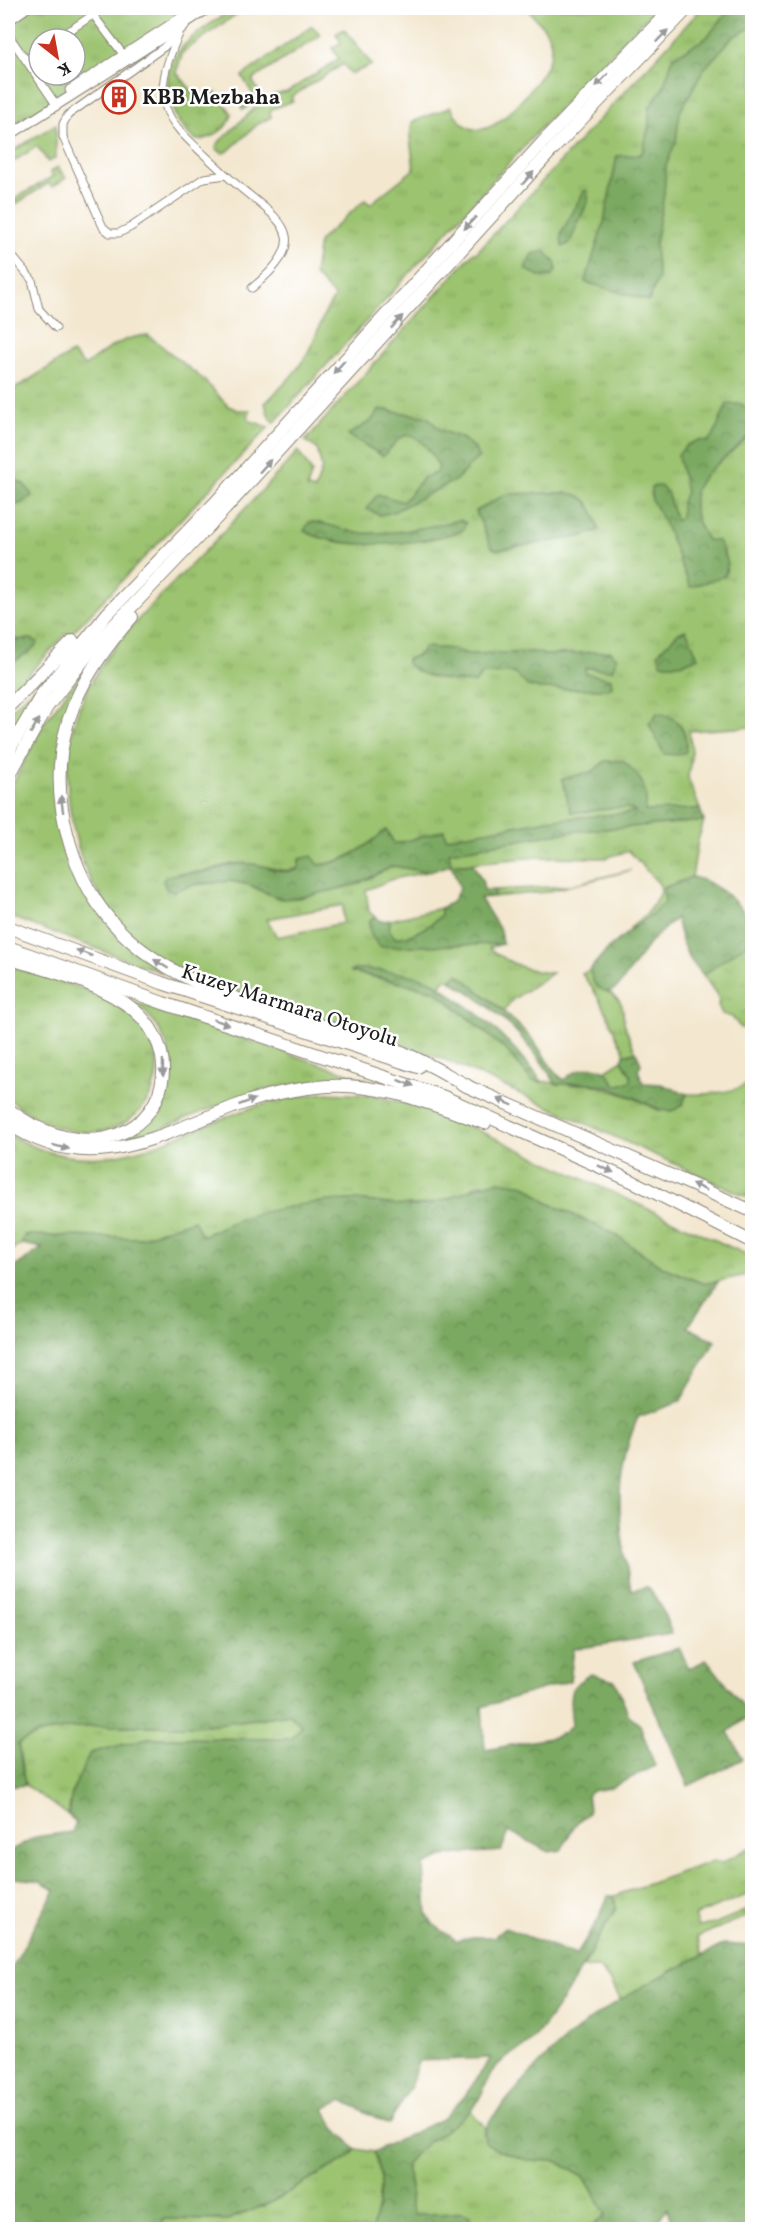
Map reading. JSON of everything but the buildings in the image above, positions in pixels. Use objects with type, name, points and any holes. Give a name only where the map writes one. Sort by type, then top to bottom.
[{"type":"highway","points":[[8,778],[32,731],[78,666],[543,142],[672,8]]},
{"type":"highway","points":[[8,752],[42,694],[74,652],[220,507],[552,150],[688,8]]},
{"type":"highway","points":[[8,707],[98,615],[220,507]]},
{"type":"highway","points":[[220,507],[104,649],[87,674],[74,702],[66,731],[60,780],[66,830],[76,863],[90,892],[126,939],[168,969],[198,984],[401,1051],[468,1086]]},
{"type":"highway","name":"Kuzey Marmara Otoyolu","points":[[8,927],[162,983],[468,1086],[753,1211]]},
{"type":"highway","name":"Kuzey Marmara Otoyolu","points":[[8,947],[163,1003],[444,1097],[552,1145]]},
{"type":"highway","points":[[8,958],[62,975],[123,1002],[152,1028],[159,1041],[164,1065],[160,1092],[147,1113],[135,1125],[106,1138],[77,1139],[59,1135],[35,1127],[8,1109]]},
{"type":"highway","points":[[8,1123],[34,1139],[60,1147],[83,1151],[112,1149],[145,1143],[262,1097],[293,1090],[343,1086],[398,1093],[552,1145],[634,1182],[753,1242]]},
{"type":"main road","points":[[8,136],[126,58],[191,11],[209,8]]},
{"type":"main road","points":[[8,129],[55,103]]},
{"type":"street","points":[[8,22],[28,8]]},
{"type":"street","points":[[88,8],[126,58]]},
{"type":"street","points":[[75,27],[103,8]]},
{"type":"street","points":[[191,11],[180,32],[162,81],[164,101],[180,133],[275,216],[287,235],[288,244],[275,269],[252,288]]},
{"type":"street","points":[[180,32],[149,58],[68,115],[63,124],[63,137],[103,227],[110,233],[119,232],[139,222],[204,178],[226,175]]},
{"type":"street","points":[[8,34],[55,103]]},
{"type":"street","points":[[8,251],[32,280],[39,309],[56,328]]},
{"type":"green space","points":[[8,8],[195,8],[87,79],[87,27],[27,27],[27,87],[75,87],[8,127]]},
{"type":"green space","points":[[234,8],[245,8],[183,52],[176,72],[198,98],[209,92],[218,94],[232,114],[227,124],[219,132],[208,138],[197,140],[182,126],[172,108],[168,89],[168,73],[174,59],[193,37]]},
{"type":"green space","points":[[527,8],[656,8],[548,120],[274,423],[265,403],[303,361],[335,297],[314,275],[319,241],[365,200],[370,204],[414,169],[410,137],[412,122],[451,107],[469,128],[479,130],[499,122],[518,105],[543,72],[551,53],[548,34]]},
{"type":"green space","points":[[702,8],[752,8],[752,727],[689,731],[692,751],[688,778],[700,809],[549,820],[446,838],[443,830],[400,843],[394,843],[386,830],[355,853],[328,864],[319,865],[314,861],[291,870],[282,870],[256,865],[233,864],[203,872],[177,873],[174,891],[192,885],[230,881],[250,885],[265,893],[298,898],[355,885],[393,866],[427,872],[393,879],[366,890],[369,912],[376,917],[370,920],[380,946],[494,942],[502,944],[489,948],[511,962],[527,969],[552,973],[511,1001],[504,1011],[458,974],[450,980],[446,978],[440,987],[428,980],[351,972],[436,991],[507,1051],[532,1080],[572,1085],[588,1083],[634,1098],[660,1111],[682,1105],[687,1094],[728,1091],[750,1082],[746,1067],[750,1028],[741,1028],[732,1017],[722,1014],[718,1005],[719,998],[703,975],[748,942],[752,947],[752,1088],[746,1097],[752,1139],[752,1199],[450,1062],[188,974],[152,952],[120,922],[94,886],[78,847],[69,799],[68,757],[75,720],[89,686],[109,654],[134,624],[298,451],[312,472],[307,488],[315,490],[322,468],[317,449],[305,441],[474,252],[476,253]],"holes":[[[343,905],[343,923],[277,937],[267,919]]]},
{"type":"green space","points":[[731,8],[752,8],[752,27],[733,37],[704,69],[680,112],[676,141],[666,166],[664,195],[655,244],[658,278],[649,301],[585,282],[604,222],[617,156],[639,155],[643,151],[649,125],[649,108],[663,88],[673,57],[706,38]]},
{"type":"green space","points":[[312,26],[321,35],[252,80],[262,97],[243,110],[241,107],[255,98],[242,76]]},
{"type":"green space","points":[[344,29],[372,65],[351,74],[343,64],[291,97],[293,101],[272,109],[271,117],[258,124],[228,151],[223,153],[216,149],[217,144],[261,102],[273,95],[287,92],[339,59],[332,48],[341,42],[336,34]]},
{"type":"green space","points":[[56,124],[56,158],[48,162],[37,146],[8,165],[8,154]]},
{"type":"green space","points":[[58,167],[66,178],[52,187],[49,183],[8,209],[8,203],[53,176],[50,172]]},
{"type":"green space","points":[[584,191],[588,191],[588,201],[569,244],[562,247],[561,234]]},
{"type":"green space","points":[[545,251],[556,264],[556,270],[552,276],[541,277],[525,269],[533,254]]},
{"type":"green space","points":[[148,335],[204,380],[228,406],[238,410],[250,410],[248,420],[269,427],[70,635],[67,633],[8,696],[8,393],[72,353],[85,366],[122,341]]},
{"type":"green space","points":[[727,404],[742,404],[749,412],[750,434],[703,478],[696,489],[694,503],[697,519],[707,540],[718,541],[728,563],[725,576],[690,587],[664,522],[652,501],[651,487],[660,486],[667,492],[676,521],[681,517],[681,504],[686,492],[678,455],[687,445],[699,440],[707,442],[714,435]]},
{"type":"green space","points":[[380,409],[428,417],[440,430],[462,438],[475,449],[478,457],[456,480],[393,512],[380,515],[366,509],[378,494],[403,502],[423,478],[436,473],[439,467],[424,444],[412,436],[406,435],[400,438],[383,456],[348,435],[371,421]]},
{"type":"green space","points":[[8,479],[23,484],[32,496],[20,504],[8,506]]},
{"type":"green space","points":[[568,493],[588,502],[599,530],[583,536],[497,550],[491,547],[476,511],[506,494]]},
{"type":"green space","points":[[460,520],[466,523],[463,530],[427,539],[384,544],[340,542],[304,531],[309,522],[322,523],[359,533],[385,533]]},
{"type":"green space","points":[[686,630],[698,657],[680,664],[661,663],[658,653],[678,633]]},
{"type":"green space","points":[[31,639],[38,642],[35,647],[8,667],[8,640]]},
{"type":"green space","points":[[424,647],[453,649],[468,654],[534,652],[546,655],[611,651],[617,658],[612,670],[585,668],[585,673],[611,679],[612,686],[607,689],[540,689],[528,686],[514,673],[483,674],[475,683],[448,681],[421,673],[407,664],[407,659],[419,655]]},
{"type":"green space","points":[[84,669],[68,708],[60,822],[66,847],[84,889],[109,925],[163,973],[8,916],[8,793],[44,723]]},
{"type":"green space","points":[[46,676],[8,740],[8,713]]},
{"type":"green space","points":[[657,713],[671,717],[684,731],[686,752],[678,755],[664,754],[649,724]]},
{"type":"green space","points":[[605,761],[624,761],[635,773],[645,789],[645,811],[700,809],[704,821],[567,832],[449,852],[451,865],[427,872],[393,866],[355,885],[298,898],[280,899],[250,885],[230,881],[192,885],[174,891],[167,890],[163,881],[166,876],[175,874],[203,872],[243,864],[289,872],[299,869],[299,859],[312,856],[319,865],[328,864],[355,853],[386,830],[394,843],[400,843],[444,830],[446,838],[549,820],[635,812],[630,809],[615,808],[571,812],[562,779],[593,771]]},
{"type":"green space","points":[[704,821],[698,840],[692,877],[664,888],[665,902],[640,925],[629,929],[647,913],[661,892],[660,885],[629,851],[605,858],[539,857],[451,865],[449,852],[567,832]]},
{"type":"green space","points":[[473,864],[482,880],[484,890],[495,890],[493,897],[480,898],[500,930],[502,944],[380,947],[370,931],[370,920],[376,917],[381,921],[390,920],[389,930],[395,938],[408,936],[432,924],[441,915],[441,908],[452,902],[460,888],[451,865]]},
{"type":"green space","points":[[631,870],[546,892],[493,897],[495,890],[567,886]]},
{"type":"green space","points":[[692,877],[718,888],[752,920],[752,947],[748,943],[703,975],[685,949],[676,918],[651,941],[619,986],[610,992],[598,988],[592,979],[590,970],[598,960],[616,942],[665,902],[663,888]]},
{"type":"green space","points":[[441,908],[441,915],[437,919],[414,933],[395,938],[389,930],[390,920]]},
{"type":"green space","points":[[8,965],[111,1001],[142,1024],[152,1042],[157,1061],[155,1081],[148,1099],[136,1115],[118,1126],[96,1132],[72,1131],[49,1124],[8,1098]]},
{"type":"green space","points":[[358,969],[409,975],[437,984],[501,1035],[542,1082],[532,1081],[507,1051],[436,991],[350,971]]},
{"type":"green space","points":[[590,970],[595,984],[611,993],[622,1005],[624,1022],[636,1052],[624,1055],[623,1048],[602,1004],[582,974]]},
{"type":"green space","points":[[458,974],[524,1030],[555,1072],[564,1080],[579,1070],[592,1067],[604,1070],[617,1086],[631,1081],[631,1075],[622,1060],[624,1055],[636,1052],[641,1064],[638,1070],[643,1083],[661,1084],[687,1094],[682,1104],[670,1111],[663,1110],[600,1085],[556,1084],[535,1053],[510,1025],[481,1001],[450,980]]},
{"type":"green space","points":[[134,1002],[368,1080],[310,1082],[268,1089],[235,1099],[163,1128],[107,1144],[130,1133],[149,1119],[162,1101],[169,1082],[170,1062],[165,1041],[153,1021]]},
{"type":"green space","points":[[622,1060],[631,1075],[631,1081],[617,1086],[605,1071]]},
{"type":"green space","points":[[323,1093],[373,1095],[423,1108],[478,1130],[752,1257],[752,1274],[704,1284],[663,1267],[612,1233],[546,1202],[525,1185],[479,1184],[460,1195],[428,1204],[399,1206],[351,1200],[247,1216],[202,1236],[194,1220],[140,1238],[25,1235],[22,1244],[8,1252],[8,1133],[40,1149],[71,1157],[101,1157],[131,1152],[160,1143],[260,1105]]},
{"type":"green space","points":[[499,1181],[525,1185],[546,1202],[612,1233],[663,1267],[704,1284],[718,1282],[688,1327],[715,1341],[680,1402],[638,1417],[629,1440],[621,1483],[621,1524],[631,1590],[647,1587],[659,1602],[672,1634],[574,1649],[570,1681],[482,1707],[485,1750],[554,1737],[564,1733],[572,1725],[570,1701],[576,1684],[591,1674],[615,1681],[629,1716],[640,1725],[655,1766],[610,1788],[592,1791],[587,1796],[587,1814],[576,1824],[561,1850],[549,1852],[509,1831],[501,1851],[448,1855],[424,1865],[427,1914],[433,1924],[457,1941],[472,1937],[493,1937],[505,1928],[576,1955],[598,1920],[608,1896],[614,1896],[616,1908],[557,2008],[533,2039],[496,2067],[477,2102],[466,2114],[421,2148],[405,2165],[411,2186],[410,2204],[414,2215],[460,2213],[471,2215],[467,2223],[460,2227],[462,2229],[372,2229],[380,2190],[379,2171],[373,2152],[442,2119],[464,2097],[491,2058],[418,2061],[410,2088],[389,2124],[342,2100],[324,2109],[335,2128],[356,2149],[349,2157],[270,2203],[227,2220],[164,2219],[161,2230],[8,2229],[8,1975],[55,1890],[40,1881],[8,1877],[8,1852],[35,1837],[72,1832],[76,1822],[68,1815],[72,1792],[90,1753],[148,1738],[290,1739],[302,1726],[290,1714],[202,1725],[101,1726],[55,1730],[18,1744],[25,1785],[8,1787],[8,1272],[42,1248],[22,1244],[24,1235],[140,1238],[194,1220],[202,1236],[242,1218],[286,1207],[341,1200],[407,1206],[425,1205]]},
{"type":"green space","points":[[679,1648],[689,1668],[707,1660],[750,1715],[728,1732],[743,1759],[688,1786],[634,1662]]},
{"type":"green space","points":[[291,1714],[302,1726],[291,1739],[148,1738],[72,1792],[68,1815],[25,1785],[18,1744],[56,1730],[102,1726],[202,1725]]},
{"type":"green space","points":[[752,1846],[752,1893],[694,1916],[698,1927],[714,1924],[752,1908],[752,1914],[697,1937],[703,1955],[621,2001],[611,1982],[598,1967],[583,1968],[596,1941],[616,1909],[614,1896],[713,1861],[722,1863]]},
{"type":"green space","points":[[725,1944],[752,1946],[752,2229],[672,2229],[668,2208],[649,2229],[581,2229],[594,2225],[606,2214],[584,2176],[556,2161],[527,2160],[497,2150],[485,2142],[485,2130],[495,2115],[537,2067],[581,2027],[608,2007],[674,1969]]},
{"type":"green space","points":[[470,2110],[485,2127],[483,2134],[527,2160],[556,2161],[584,2176],[606,2214],[594,2225],[581,2229],[462,2229],[460,2213],[414,2215],[410,2204],[411,2186],[405,2165],[418,2148]]},
{"type":"green space","points":[[356,2149],[373,2152],[379,2171],[379,2200],[372,2229],[161,2230],[163,2219],[227,2220],[270,2203],[349,2157]]},
{"type":"place","name":"KBB Mezbaha","points":[[119,97]]}]
